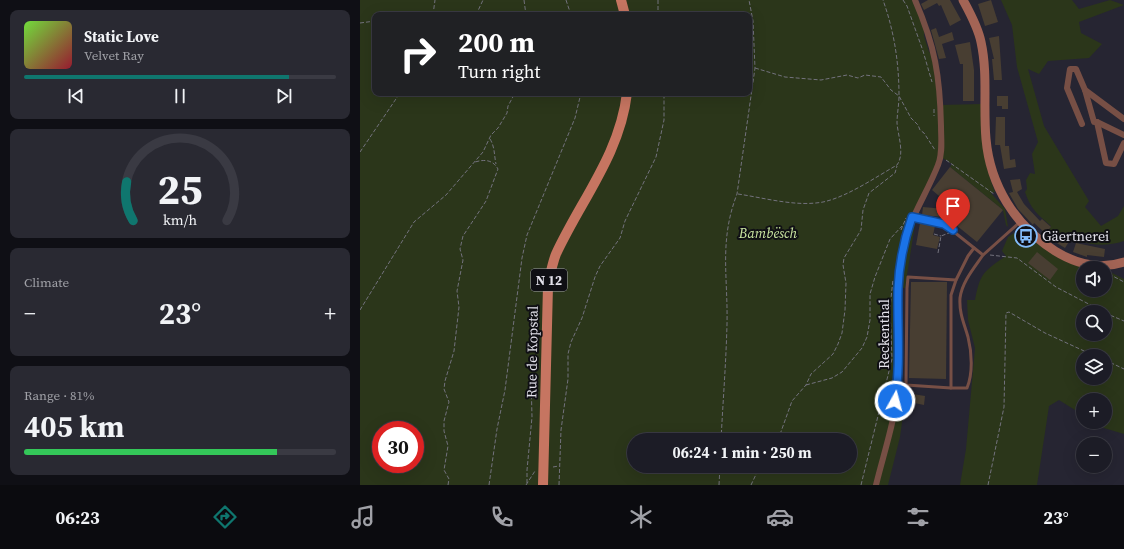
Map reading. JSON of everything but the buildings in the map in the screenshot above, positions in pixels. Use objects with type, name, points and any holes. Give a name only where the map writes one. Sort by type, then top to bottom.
[{"type":"main road","points":[[621,0],[624,12]]},
{"type":"main road","points":[[963,0],[975,22],[981,40],[984,64],[986,139],[995,179],[1002,196],[1020,222],[1046,245],[1063,256],[1099,267],[1112,266],[1124,262]]},
{"type":"main road","name":"Rue de Kopstal","points":[[543,485],[548,286],[556,255],[607,162],[618,134],[627,96]]},
{"type":"street","name":"Reckenthal","points":[[876,485],[887,441],[898,385],[898,302],[902,256],[912,217],[929,186],[942,147],[939,73],[932,43],[915,0]]},
{"type":"street","points":[[1082,124],[1067,88],[1070,69],[1076,69],[1095,122],[1106,163],[1114,164],[1124,143]]},
{"type":"street","points":[[1084,90],[1124,119]]},
{"type":"street","points":[[1095,122],[1124,135]]},
{"type":"lane","points":[[912,217],[944,224],[983,255]]},
{"type":"lane","points":[[898,385],[967,388],[971,373],[970,347],[960,315],[960,297],[964,284],[983,255],[1020,222]]},
{"type":"lane","points":[[951,388],[951,295],[956,280],[974,248]]},
{"type":"lane","points":[[906,385],[908,277],[956,280]]},
{"type":"lane","points":[[898,302],[907,302]]},
{"type":"path","points":[[433,12],[435,0]]},
{"type":"path","points":[[477,12],[483,0]]},
{"type":"path","points":[[524,0],[526,12]]},
{"type":"path","points":[[566,0],[570,12]]},
{"type":"path","points":[[658,0],[658,12]]},
{"type":"path","points":[[749,0],[751,12]]},
{"type":"path","points":[[781,433],[792,401],[806,385],[811,374],[834,354],[842,333],[846,283],[843,265],[847,250],[861,230],[863,210],[867,198],[873,190],[898,169],[897,165],[901,154],[897,122],[899,96],[895,40],[883,0]]},
{"type":"path","points":[[903,0],[907,6],[923,51],[933,88]]},
{"type":"path","points":[[752,16],[755,68],[752,89]]},
{"type":"path","points":[[360,23],[372,21]]},
{"type":"path","points":[[755,68],[785,77],[821,80],[842,76],[858,78],[872,75],[881,77],[891,90],[899,96],[911,118],[918,125],[935,150],[935,143]]},
{"type":"path","points":[[360,152],[398,96]]},
{"type":"path","points":[[360,310],[414,222],[446,195],[456,181],[483,152],[489,138],[507,113],[508,106],[513,96]]},
{"type":"path","points":[[489,485],[505,390],[526,235],[575,118],[580,96]]},
{"type":"path","points":[[559,485],[561,430],[568,379],[568,354],[570,342],[582,318],[600,266],[620,238],[625,221],[650,173],[656,157],[664,120],[664,96]]},
{"type":"path","points":[[721,433],[727,322],[725,254],[730,212],[737,194],[751,96]]},
{"type":"path","points":[[934,116],[935,105]]},
{"type":"path","points":[[448,485],[449,479],[444,470],[448,446],[444,431],[444,421],[449,402],[444,389],[454,351],[459,307],[457,291],[463,260],[460,249],[463,236],[486,201],[498,169],[493,156],[494,146],[489,138]]},
{"type":"path","points":[[940,156],[991,193],[1002,196]]},
{"type":"path","points":[[475,162],[482,160],[489,161],[496,165]]},
{"type":"path","points":[[737,194],[809,204],[824,202],[838,197],[897,165]]},
{"type":"path","points":[[806,385],[832,378],[842,372],[862,348],[868,331],[870,294],[875,277],[890,239],[902,226]]},
{"type":"path","points":[[934,234],[941,236],[953,230]]},
{"type":"path","points":[[938,253],[941,236]]},
{"type":"path","points":[[983,255],[1017,258],[1056,287],[1091,305]]},
{"type":"path","points":[[1112,276],[1124,282]]},
{"type":"path","points":[[988,485],[1004,407],[1006,313],[1009,312],[1045,333],[1080,349]]},
{"type":"path","points":[[1112,316],[1124,321]]},
{"type":"path","points":[[861,485],[892,358]]},
{"type":"path","points":[[1112,363],[1124,368]]},
{"type":"path","points":[[527,484],[532,417],[531,378]]},
{"type":"path","points":[[554,466],[560,466]]},
{"type":"path","points":[[527,484],[535,470],[544,468]]},
{"type":"path","points":[[719,485],[720,473]]},
{"type":"path","points":[[751,485],[757,473]]},
{"type":"green space","name":"Bambësch","points":[[360,0],[915,0],[925,24],[924,36],[929,52],[936,56],[941,105],[981,104],[985,159],[995,192],[991,193],[1005,209],[1008,227],[1006,225],[1003,210],[950,167],[952,164],[941,157],[916,218],[905,288],[899,288],[898,385],[906,393],[900,437],[888,485],[360,485]]},
{"type":"green space","points":[[1001,0],[1072,0],[1079,9],[1110,0],[1124,5],[1079,22],[1081,33],[1102,44],[1089,58],[1048,61],[1039,74],[1028,69],[1044,126],[1089,201],[1085,207],[1101,226],[1118,216],[1124,206],[1124,241],[1098,245],[1081,242],[1056,231],[1050,233],[1049,230],[1051,226],[1038,215],[1029,203],[1025,192],[1027,189],[1026,180],[1030,173],[1035,174],[1032,154],[1038,142],[1017,67],[1012,25]]},
{"type":"green space","points":[[1014,233],[1021,240],[1019,242],[1023,245],[1029,237],[1061,259],[1076,265],[1076,297],[1112,297],[1112,273],[1124,279],[1124,434],[1107,429],[1112,429],[1112,393],[1076,393],[1076,411],[1059,400],[1049,406],[1037,485],[960,485],[966,449],[975,348],[968,320],[967,300],[975,300],[981,278],[988,269],[1006,256],[1002,251],[1008,237]]},
{"type":"place","name":"Gäertnerei","points":[[1026,236]]},
{"type":"route","points":[[895,401],[898,385],[898,288],[905,238],[912,217],[944,224],[953,230]]}]
